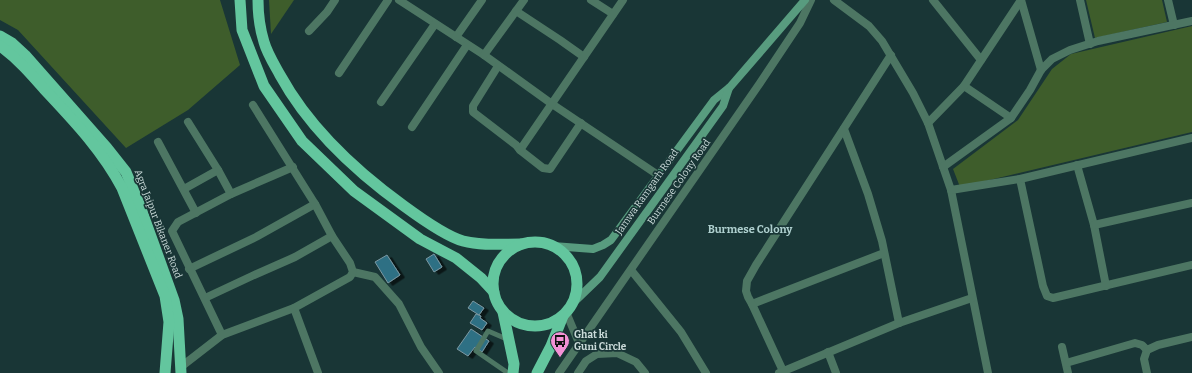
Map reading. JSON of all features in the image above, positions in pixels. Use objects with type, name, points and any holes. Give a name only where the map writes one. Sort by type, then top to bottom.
[{"type":"highway","points":[[240,0],[242,30],[264,86],[302,141],[354,191],[420,239],[456,258],[481,278],[494,292]]},
{"type":"highway","points":[[258,0],[260,25],[264,42],[273,62],[303,112],[328,141],[358,170],[384,192],[419,217],[463,241],[485,244],[521,244],[537,241],[553,246],[568,256],[576,269],[579,287],[573,302],[564,314],[551,346],[537,373]]},
{"type":"highway","name":"Agra Jaipur Bikaner Road","points":[[0,36],[4,48],[31,74],[74,121],[103,156],[114,172],[122,188],[165,296],[169,322],[181,369]]},
{"type":"highway","points":[[513,373],[514,364],[503,312],[495,297],[492,281],[497,265],[507,252],[521,244]]},
{"type":"highway","points":[[503,312],[517,321],[532,326],[549,324],[564,314]]},
{"type":"highway","name":"Agra Jaipur Bikaner Road","points":[[165,373],[173,336]]},
{"type":"main road","name":"Jamwa Ramgarh Road","points":[[553,246],[593,249],[610,240],[714,100],[730,87],[805,0]]},
{"type":"main road","name":"Jamwa Ramgarh Road","points":[[573,302],[600,277],[619,251],[723,106],[730,87]]},
{"type":"street","points":[[309,31],[327,12],[335,0]]},
{"type":"street","points":[[339,73],[388,0]]},
{"type":"street","points":[[399,0],[484,55],[552,104],[658,175]]},
{"type":"street","points":[[456,37],[482,0]]},
{"type":"street","points":[[484,55],[524,0]]},
{"type":"street","points":[[591,0],[613,14]]},
{"type":"street","points":[[520,150],[623,0]]},
{"type":"street","name":"Burmese Colony Road","points":[[559,373],[800,24],[810,0]]},
{"type":"street","points":[[834,0],[869,26],[882,41],[913,93],[928,123],[951,190],[988,373]]},
{"type":"street","points":[[928,123],[964,86],[1021,0]]},
{"type":"street","points":[[1021,0],[1041,70]]},
{"type":"street","points":[[1080,0],[1090,44]]},
{"type":"street","points":[[1168,0],[1174,25]]},
{"type":"street","points":[[935,1],[981,60]]},
{"type":"street","points":[[516,11],[584,57]]},
{"type":"street","points":[[944,167],[1011,118],[1030,90],[1041,70],[1052,59],[1070,50],[1090,44],[1192,21]]},
{"type":"street","points":[[381,102],[435,24]]},
{"type":"street","points":[[412,127],[467,45]]},
{"type":"street","points":[[891,55],[775,234],[747,281],[746,291],[781,372],[899,323],[972,298]]},
{"type":"street","points":[[498,66],[473,106],[473,112],[543,168],[550,169],[581,123]]},
{"type":"street","points":[[964,86],[1011,118]]},
{"type":"street","points":[[252,105],[293,167],[332,236],[350,263],[353,272]]},
{"type":"street","points":[[188,122],[231,194]]},
{"type":"street","points":[[844,129],[868,194],[882,241],[899,323]]},
{"type":"street","points":[[951,190],[1020,179],[1192,138]]},
{"type":"street","points":[[158,142],[196,213]]},
{"type":"street","points":[[1077,165],[1094,225],[1106,286]]},
{"type":"street","points":[[222,335],[172,231],[178,222],[231,194],[293,167]]},
{"type":"street","points":[[184,189],[218,170]]},
{"type":"street","points":[[1020,179],[1043,286],[1047,296],[1053,298],[1192,266]]},
{"type":"street","points":[[1094,225],[1192,203]]},
{"type":"street","points":[[189,269],[256,236],[315,204]]},
{"type":"street","points":[[205,298],[295,257],[332,236]]},
{"type":"street","points":[[752,304],[884,254]]},
{"type":"street","points":[[631,270],[681,332],[706,373]]},
{"type":"street","points":[[181,369],[222,335],[294,308],[350,277],[353,272]]},
{"type":"street","points":[[353,272],[375,277],[399,304],[421,348],[439,373]]},
{"type":"street","points":[[294,308],[318,373]]},
{"type":"street","points":[[564,314],[579,343]]},
{"type":"street","points":[[1147,373],[1144,359],[1147,350],[1158,345],[1192,337]]},
{"type":"street","points":[[1066,363],[1135,343],[1142,345],[1147,350]]},
{"type":"street","points":[[1062,347],[1068,373]]},
{"type":"street","points":[[578,373],[586,361],[597,354],[617,352],[636,362],[645,373]]},
{"type":"street","points":[[828,352],[836,373]]},
{"type":"lane","points":[[508,373],[476,351],[488,331],[509,341]]},
{"type":"green space","points":[[0,0],[220,0],[240,65],[188,110],[126,148],[18,30],[0,20]]},
{"type":"green space","points":[[269,0],[294,0],[271,34]]},
{"type":"green space","points":[[1086,0],[1162,0],[1167,22],[1095,38]]},
{"type":"green space","points":[[1192,26],[1192,132],[960,187],[953,169],[1018,120],[1052,69],[1071,54]]},
{"type":"building","points":[[434,254],[442,267],[434,272],[426,259]]},
{"type":"building","points":[[387,255],[400,275],[388,283],[375,262]]},
{"type":"building","points":[[473,301],[484,308],[479,315],[468,308]]},
{"type":"building","points":[[476,314],[481,316],[480,318],[487,323],[482,330],[470,323]]},
{"type":"building","points":[[471,329],[489,341],[482,352],[475,347],[468,356],[457,349]]},
{"type":"place","name":"Ghat ki Guni Circle","points":[[560,358]]},
{"type":"district","name":"Burmese Colony","points":[[750,229]]}]
